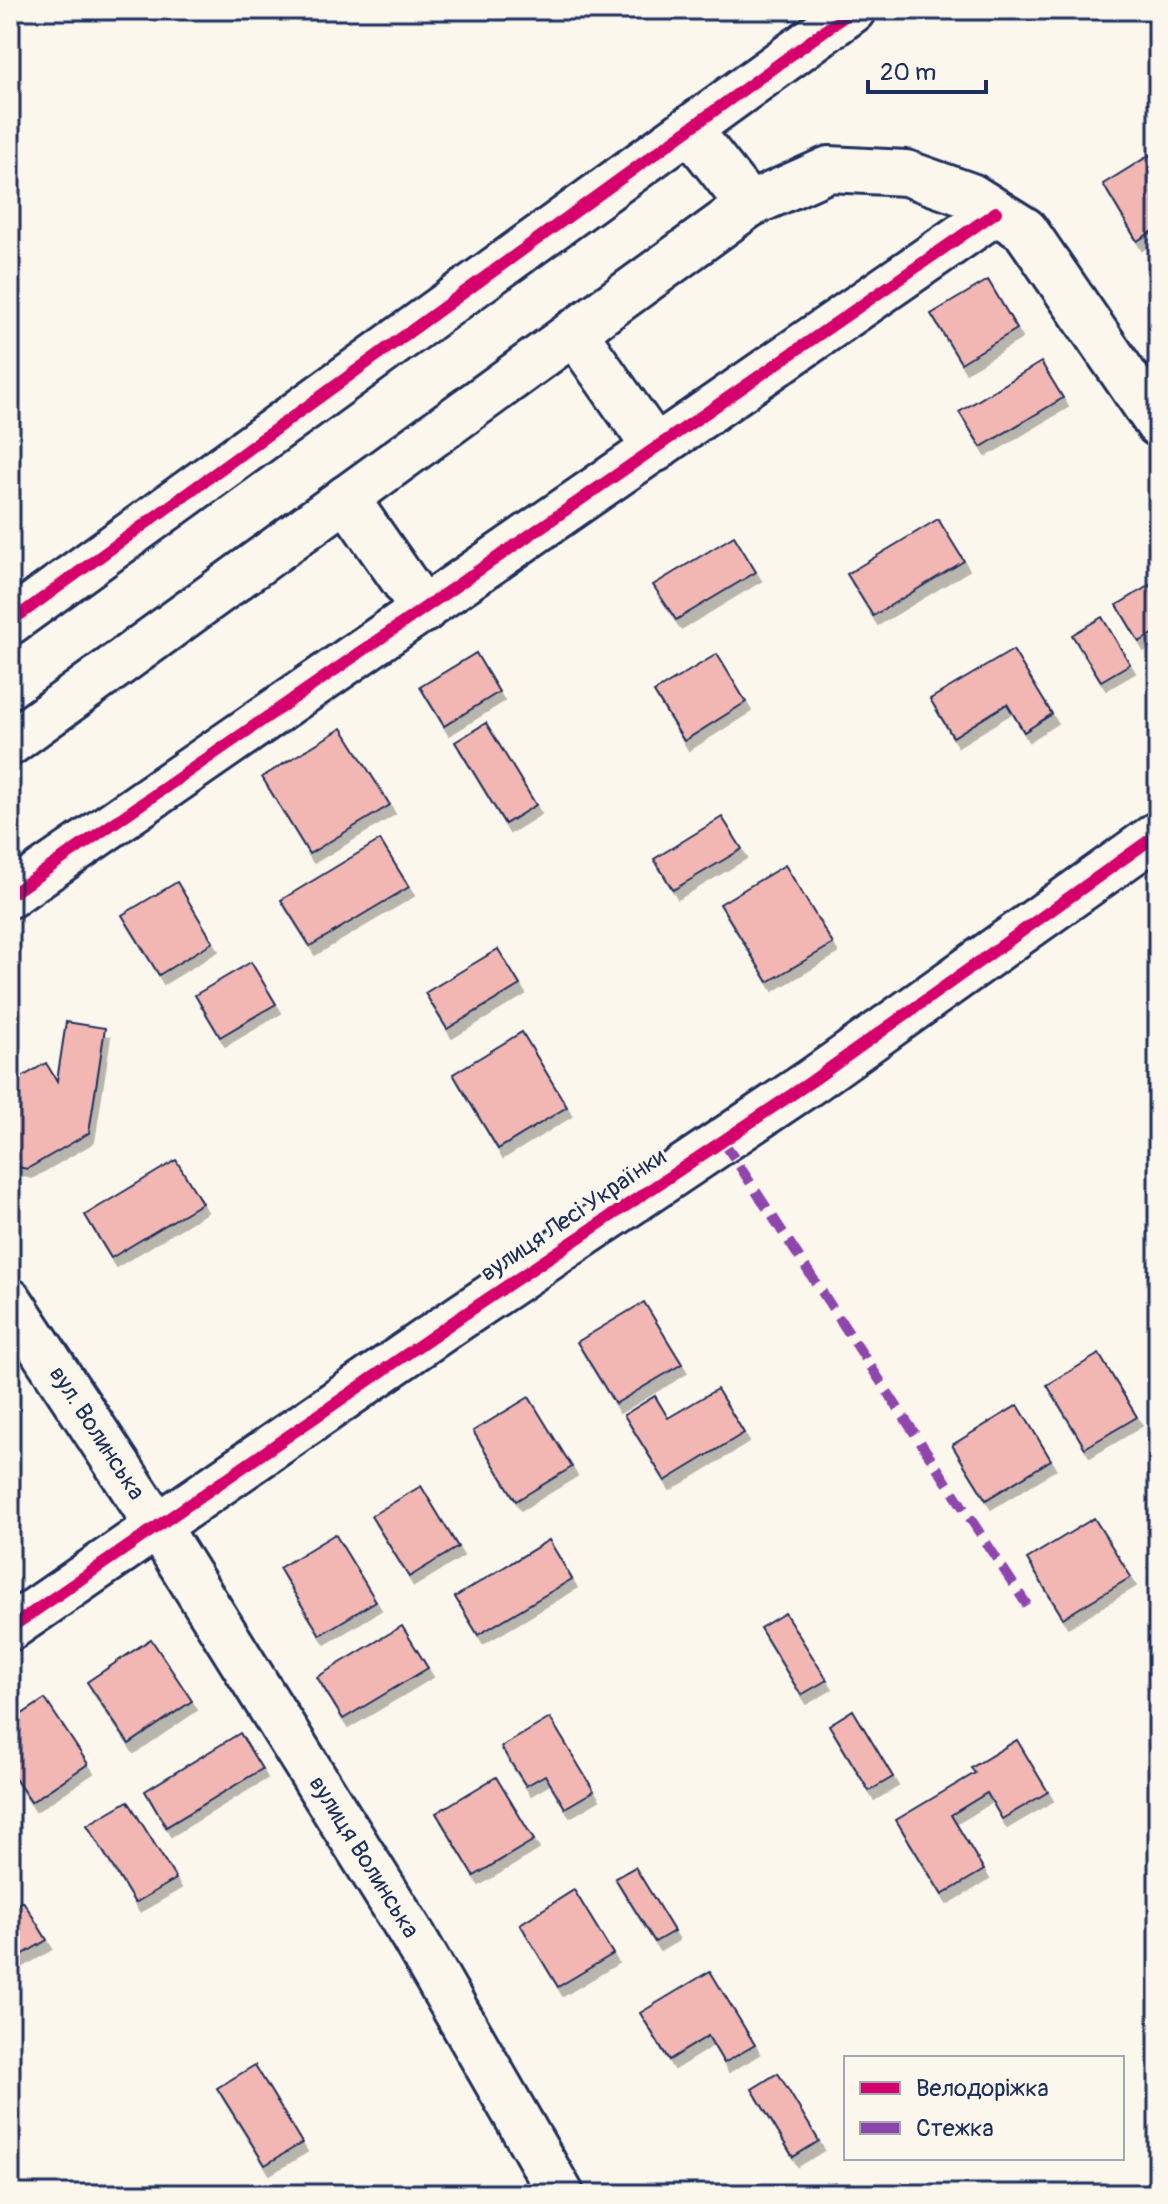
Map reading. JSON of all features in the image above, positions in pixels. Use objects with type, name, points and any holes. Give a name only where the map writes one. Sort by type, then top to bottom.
[{"type":"main road","points":[[10,622],[853,10]]},
{"type":"main road","points":[[689,129],[749,205]]},
{"type":"main road","points":[[10,743],[749,205],[829,169],[906,173],[971,196],[1025,230],[1158,424]]},
{"type":"main road","points":[[10,895],[996,212]]},
{"type":"main road","points":[[574,332],[656,449]]},
{"type":"main road","points":[[346,498],[424,610]]},
{"type":"main road","name":"вулиця Лесі Українки","points":[[10,1628],[812,1081],[1158,834]]},
{"type":"main road","name":"вул. Волинська","points":[[10,1301],[157,1525]]},
{"type":"main road","name":"вулиця Волинська","points":[[157,1525],[413,1936],[561,2194]]},
{"type":"building","points":[[1150,155],[1158,168],[1158,228],[1137,241],[1103,184]]},
{"type":"building","points":[[988,280],[1017,329],[961,363],[931,314]]},
{"type":"building","points":[[1041,362],[1063,398],[981,447],[959,412]]},
{"type":"building","points":[[938,519],[964,561],[873,616],[847,574]]},
{"type":"building","points":[[734,536],[756,572],[676,620],[653,585]]},
{"type":"building","points":[[1158,580],[1158,631],[1139,642],[1117,605]]},
{"type":"building","points":[[1102,617],[1130,664],[1101,681],[1072,635]]},
{"type":"building","points":[[1013,650],[1052,714],[1024,732],[1007,704],[953,737],[930,699]]},
{"type":"building","points":[[476,653],[499,692],[444,726],[420,687]]},
{"type":"building","points":[[717,654],[746,702],[684,741],[654,692]]},
{"type":"building","points":[[486,723],[536,805],[505,824],[455,742]]},
{"type":"building","points":[[342,728],[390,805],[309,854],[262,777]]},
{"type":"building","points":[[722,817],[742,849],[673,890],[654,859]]},
{"type":"building","points":[[380,840],[409,887],[310,946],[281,900]]},
{"type":"building","points":[[785,865],[833,944],[768,982],[720,904]]},
{"type":"building","points":[[177,882],[213,942],[159,975],[122,915]]},
{"type":"building","points":[[498,949],[520,985],[447,1029],[425,993]]},
{"type":"building","points":[[251,962],[276,1004],[220,1037],[195,995]]},
{"type":"building","points":[[66,1022],[105,1028],[89,1133],[27,1169],[10,1165],[10,1084],[46,1063],[57,1081]]},
{"type":"building","points":[[522,1032],[567,1107],[498,1149],[453,1074]]},
{"type":"building","points":[[176,1160],[202,1203],[111,1258],[85,1215]]},
{"type":"building","points":[[644,1302],[682,1364],[615,1404],[577,1342]]},
{"type":"building","points":[[1099,1354],[1137,1417],[1085,1448],[1047,1385]]},
{"type":"building","points":[[717,1389],[744,1433],[665,1481],[624,1415],[655,1396],[668,1418]]},
{"type":"building","points":[[529,1397],[572,1467],[516,1501],[473,1431]]},
{"type":"building","points":[[1018,1405],[1051,1460],[986,1500],[952,1445]]},
{"type":"building","points":[[421,1486],[458,1547],[409,1577],[371,1516]]},
{"type":"building","points":[[1094,1518],[1131,1577],[1063,1618],[1027,1559]]},
{"type":"building","points":[[335,1534],[376,1601],[320,1635],[279,1568]]},
{"type":"building","points":[[549,1540],[572,1579],[478,1635],[455,1597]]},
{"type":"building","points":[[785,1613],[827,1680],[801,1695],[760,1628]]},
{"type":"building","points":[[402,1626],[428,1668],[343,1719],[317,1677]]},
{"type":"building","points":[[151,1639],[192,1701],[129,1744],[87,1682]]},
{"type":"building","points":[[45,1699],[88,1764],[31,1802],[10,1771],[10,1722]]},
{"type":"building","points":[[853,1710],[893,1777],[869,1791],[829,1725]]},
{"type":"building","points":[[550,1718],[594,1791],[565,1808],[545,1775],[526,1786],[501,1747]]},
{"type":"building","points":[[240,1733],[262,1769],[166,1827],[145,1791]]},
{"type":"building","points":[[1017,1740],[1048,1792],[1002,1819],[987,1793],[951,1815],[984,1870],[942,1895],[896,1820],[975,1773],[971,1768]]},
{"type":"building","points":[[496,1777],[534,1840],[474,1876],[436,1813]]},
{"type":"building","points":[[128,1801],[176,1879],[135,1903],[87,1825]]},
{"type":"building","points":[[635,1867],[674,1931],[655,1942],[615,1878]]},
{"type":"building","points":[[574,1890],[613,1954],[558,1987],[520,1924]]},
{"type":"building","points":[[23,1901],[47,1940],[10,1962],[10,1909]]},
{"type":"building","points":[[710,1971],[755,2045],[724,2063],[708,2036],[669,2060],[640,2013]]},
{"type":"building","points":[[255,2065],[302,2143],[265,2165],[217,2088]]},
{"type":"building","points":[[778,2073],[819,2141],[793,2157],[752,2089]]},
{"type":"marked path","points":[[723,1141],[1027,1605]]},
{"type":"cycle path","points":[[10,622],[853,10]]},
{"type":"cycle path","points":[[10,895],[996,212]]},
{"type":"cycle path","points":[[10,1628],[459,1318],[812,1081],[1158,834]]}]
